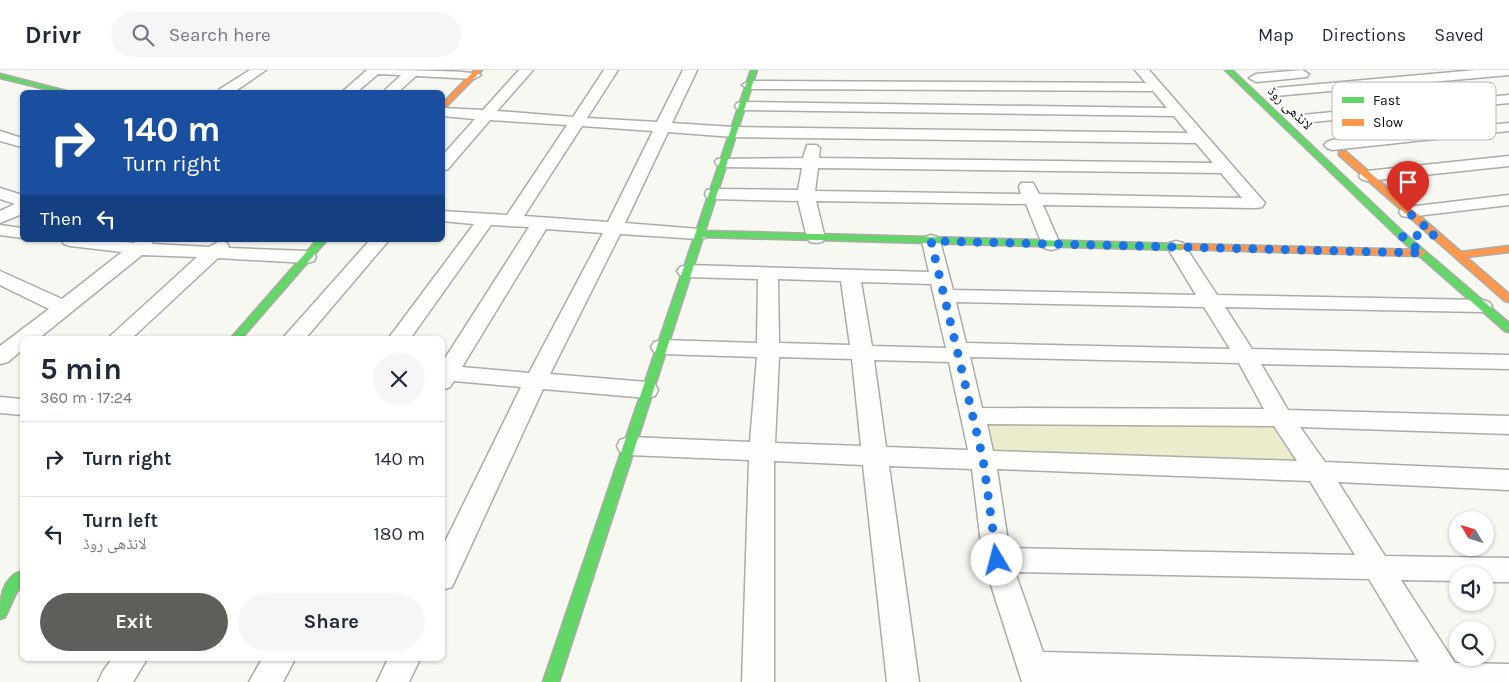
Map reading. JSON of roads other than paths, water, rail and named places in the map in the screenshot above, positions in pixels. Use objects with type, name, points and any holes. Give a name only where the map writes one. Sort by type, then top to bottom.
[{"type":"street","points":[[229,90],[259,70]]},
{"type":"street","points":[[352,90],[377,70],[477,73]]},
{"type":"street","points":[[445,163],[526,70]]},
{"type":"street","points":[[512,221],[611,70]]},
{"type":"street","points":[[445,572],[536,380],[614,228],[690,70]]},
{"type":"street","points":[[551,682],[754,70]]},
{"type":"street","points":[[982,70],[1050,244]]},
{"type":"street","points":[[713,194],[1256,203],[1142,70]]},
{"type":"street","name":"لانڈھی روڈ","points":[[1228,70],[1402,236],[1509,329]]},
{"type":"street","points":[[1411,70],[1436,82]]},
{"type":"street","points":[[392,90],[414,71]]},
{"type":"street","points":[[1384,82],[1509,71]]},
{"type":"street","points":[[0,75],[30,73]]},
{"type":"street","points":[[445,107],[477,73]]},
{"type":"street","points":[[1251,74],[1316,73]]},
{"type":"street","name":"لانڈھی روڈ","points":[[1251,74],[1275,92],[1324,138],[1509,299]]},
{"type":"street","points":[[0,84],[11,75]]},
{"type":"street","points":[[11,75],[58,90]]},
{"type":"street","points":[[749,85],[1157,87]]},
{"type":"street","points":[[1275,92],[1332,87]]},
{"type":"street","points":[[1496,100],[1509,99]]},
{"type":"street","points":[[742,106],[1178,112]]},
{"type":"street","points":[[816,238],[806,197],[812,163],[813,134],[819,107]]},
{"type":"street","points":[[1294,111],[1332,109]]},
{"type":"street","points":[[445,110],[734,132],[1200,138]]},
{"type":"street","points":[[1496,112],[1509,118]]},
{"type":"street","points":[[1496,128],[1509,127]]},
{"type":"street","points":[[0,136],[20,142]]},
{"type":"street","points":[[1324,138],[1332,138]]},
{"type":"street","points":[[1367,176],[1509,161]]},
{"type":"street","points":[[723,162],[1226,168]]},
{"type":"street","points":[[0,193],[20,200]]},
{"type":"street","points":[[1408,212],[1509,200]]},
{"type":"street","points":[[0,218],[20,209]]},
{"type":"street","points":[[445,216],[699,234],[1422,253]]},
{"type":"street","points":[[401,336],[486,219]]},
{"type":"street","points":[[445,374],[541,223]]},
{"type":"street","points":[[0,230],[20,234]]},
{"type":"street","points":[[1402,236],[1435,235]]},
{"type":"street","points":[[931,241],[983,459],[997,560],[1036,674],[1509,679]]},
{"type":"street","points":[[106,242],[221,246],[307,257]]},
{"type":"street","points":[[238,336],[320,242]]},
{"type":"street","points":[[296,336],[378,242]]},
{"type":"street","points":[[27,336],[143,244]]},
{"type":"street","points":[[121,336],[221,246]]},
{"type":"street","points":[[1176,247],[1246,357],[1281,418],[1379,568],[1447,679]]},
{"type":"street","points":[[1458,255],[1509,249]]},
{"type":"street","points":[[1438,268],[1470,265]]},
{"type":"street","points":[[687,271],[850,275],[942,287],[1211,301],[1482,306]]},
{"type":"street","points":[[758,682],[762,452],[768,350],[768,273]]},
{"type":"street","points":[[850,275],[862,353],[903,682]]},
{"type":"street","points":[[0,277],[64,308]]},
{"type":"street","points":[[0,357],[20,341]]},
{"type":"street","points":[[662,347],[862,353],[1509,362]]},
{"type":"street","points":[[445,376],[536,380],[647,390]]},
{"type":"street","points":[[0,405],[20,407]]},
{"type":"street","points":[[973,416],[1281,418],[1509,425]]},
{"type":"street","points":[[629,446],[874,457],[1317,471],[1509,480]]},
{"type":"street","points":[[997,560],[1509,570]]},
{"type":"street","points":[[0,612],[6,588],[20,578]]},
{"type":"street","points":[[114,682],[130,661]]},
{"type":"street","points":[[265,682],[278,661]]},
{"type":"street","points":[[393,682],[403,661]]}]
